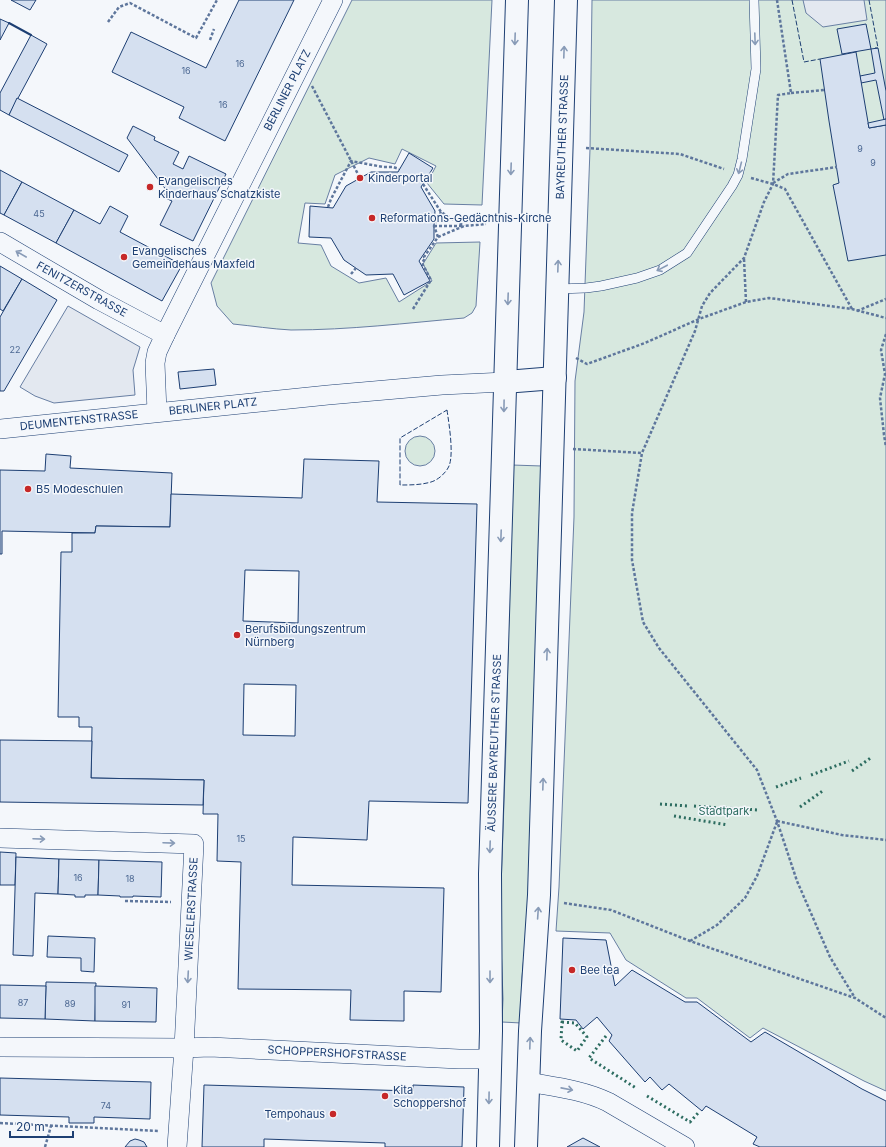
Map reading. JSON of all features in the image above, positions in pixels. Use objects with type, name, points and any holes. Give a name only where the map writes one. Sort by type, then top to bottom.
[{"type":"main road","name":"ÄUSSERE BAYREUTHER STRASSE","points":[[488,1147],[490,1059],[490,874],[516,0]]},
{"type":"main road","name":"BAYREUTHER STRASSE","points":[[556,347],[566,0]]},
{"type":"main road","points":[[526,1147],[532,990],[539,895],[556,347]]},
{"type":"main road","points":[[505,382],[555,378]]},
{"type":"street","name":"BERLINER PLATZ","points":[[329,0],[300,64],[157,352],[155,363],[157,412],[442,385],[505,382]]},
{"type":"street","name":"FENITZERSTRASSE","points":[[0,242],[99,300],[165,335]]},
{"type":"street","name":"DEUMENTENSTRASSE","points":[[0,428],[157,412]]},
{"type":"street","name":"WIESELERSTRASSE","points":[[0,838],[194,844],[184,1048]]},
{"type":"street","name":"SCHOPPERSHOFSTRASSE","points":[[0,1047],[210,1047],[490,1059]]},
{"type":"street","points":[[178,1140],[184,1048]]},
{"type":"street","points":[[528,1082],[579,1091],[596,1096],[685,1147]]},
{"type":"lane","points":[[558,289],[586,288],[637,278],[660,270],[687,253],[738,175],[742,159],[756,69],[754,0]]},
{"type":"path","points":[[108,22],[119,7],[130,3],[196,38],[217,0]]},
{"type":"path","points":[[777,0],[791,93]]},
{"type":"path","points":[[210,40],[214,29]]},
{"type":"path","points":[[300,64],[360,178]]},
{"type":"path","points":[[746,302],[744,258],[764,202],[773,184],[778,95],[824,90]]},
{"type":"path","points":[[586,148],[680,154],[738,175],[785,188],[852,309]]},
{"type":"path","points":[[351,161],[400,169]]},
{"type":"path","points":[[328,207],[351,161]]},
{"type":"path","points":[[773,184],[788,174],[837,168]]},
{"type":"path","points":[[423,184],[441,212],[464,226]]},
{"type":"path","points":[[438,237],[434,226],[441,212]]},
{"type":"path","points":[[434,226],[486,224]]},
{"type":"path","points":[[420,263],[438,237],[464,226]]},
{"type":"path","points":[[413,310],[431,280],[422,264],[425,258],[424,257]]},
{"type":"path","points":[[744,258],[710,293],[702,306],[699,319],[642,453],[632,514],[632,560],[643,622],[659,648],[757,770],[777,821],[797,881],[830,957],[855,998]]},
{"type":"path","points":[[351,274],[356,268]]},
{"type":"path","points":[[556,347],[587,364],[645,343],[699,319],[746,302],[769,298],[852,309],[886,318]]},
{"type":"path","points":[[856,311],[886,299]]},
{"type":"path","points":[[886,334],[881,350],[885,375],[880,398],[886,447]]},
{"type":"path","points":[[574,449],[642,453]]},
{"type":"path","points":[[777,821],[842,835],[886,840]]},
{"type":"path","points":[[690,941],[717,925],[745,898],[757,876],[777,821]]},
{"type":"path","points":[[125,901],[160,902]]},
{"type":"path","points":[[564,903],[612,910],[690,941],[855,998],[886,1018]]},
{"type":"path","points":[[0,1124],[51,1126],[178,1140]]},
{"type":"path","points":[[45,1147],[51,1126]]},
{"type":"green space","points":[[352,0],[492,0],[482,205],[444,204],[427,183],[436,166],[402,149],[395,164],[369,158],[335,175],[325,204],[305,203],[298,243],[321,245],[331,266],[359,283],[386,278],[399,302],[432,281],[423,264],[436,243],[480,242],[476,306],[472,313],[464,318],[356,328],[291,330],[233,324],[217,306],[211,283]]},
{"type":"green space","name":"Stadtpark","points":[[592,0],[886,0],[886,1091],[763,1028],[750,1038],[697,998],[686,998],[626,960],[610,933],[556,931],[574,517],[575,381],[584,312],[590,149]]},
{"type":"green space","points":[[420,436],[431,440],[435,451],[431,462],[420,466],[409,462],[405,451],[409,440]]},
{"type":"green space","points":[[512,465],[542,466],[529,903],[522,977],[521,1023],[502,1022],[503,999],[500,917],[506,745]]},
{"type":"shaded area","points":[[803,0],[864,0],[867,20],[823,27],[806,13]]},
{"type":"shaded area","points":[[68,306],[140,347],[133,370],[135,395],[54,403],[35,396],[20,387]]},
{"type":"building","points":[[11,0],[36,0],[30,10]]},
{"type":"building","points":[[239,0],[294,0],[225,141],[179,118],[184,107],[112,72],[131,32],[206,68]]},
{"type":"building","points":[[0,19],[9,23],[0,40]]},
{"type":"building","points":[[866,24],[871,49],[842,54],[837,29]]},
{"type":"building","points":[[31,35],[47,44],[9,115],[0,110],[0,93]]},
{"type":"building","points":[[878,48],[886,91],[886,119],[884,120],[876,80],[861,83],[860,76],[875,73],[871,49]]},
{"type":"building","points":[[856,52],[869,128],[886,125],[886,255],[848,261],[833,185],[839,183],[820,59]]},
{"type":"building","points":[[17,98],[128,155],[119,172],[9,115]]},
{"type":"building","points":[[886,119],[886,125],[869,128],[868,123]]},
{"type":"building","points":[[133,126],[155,137],[154,140],[179,152],[173,164],[183,169],[189,156],[226,174],[193,241],[160,225],[172,201],[163,197],[167,191],[127,138]]},
{"type":"building","name":"Reformations-Gedächtnis-Kirche","points":[[409,153],[433,168],[421,187],[435,211],[434,239],[419,261],[430,281],[404,295],[393,274],[366,275],[344,260],[331,238],[309,237],[310,206],[333,208],[346,186],[371,172],[398,172]]},
{"type":"building","points":[[0,170],[22,182],[4,215],[0,213]]},
{"type":"building","points":[[22,182],[74,210],[56,243],[4,215]]},
{"type":"building","name":"Evangelisches Gemeindehaus Maxfeld","points":[[110,206],[128,216],[120,232],[182,265],[162,301],[56,243],[74,210],[100,224]]},
{"type":"building","points":[[0,266],[22,279],[3,311],[0,309]]},
{"type":"building","points":[[22,279],[57,300],[4,391],[0,391],[0,317]]},
{"type":"building","points":[[214,369],[216,385],[180,389],[178,372]]},
{"type":"building","points":[[46,454],[71,456],[70,468],[172,473],[170,527],[96,526],[95,533],[2,531],[2,554],[0,554],[0,470],[45,471]]},
{"type":"building","name":"Berufsbildungszentrum Nürnberg","points":[[304,459],[379,461],[377,502],[477,504],[468,803],[369,801],[367,840],[293,837],[292,885],[444,888],[441,992],[404,991],[404,1021],[350,1020],[351,990],[238,989],[241,862],[217,861],[218,814],[203,814],[204,780],[91,778],[92,727],[79,727],[79,717],[58,717],[61,552],[72,552],[72,533],[95,533],[96,526],[170,527],[171,494],[302,498]],"holes":[[[245,570],[299,571],[298,623],[243,621]],[[244,684],[296,685],[295,736],[243,735]]]},
{"type":"building","points":[[0,740],[92,741],[91,778],[204,780],[203,805],[0,802]]},
{"type":"building","points":[[0,852],[16,853],[15,885],[0,885]]},
{"type":"building","points":[[16,857],[59,859],[58,894],[35,893],[33,956],[13,955]]},
{"type":"building","points":[[59,859],[99,860],[98,895],[75,897],[75,895],[58,894]]},
{"type":"building","points":[[99,860],[162,862],[161,897],[120,897],[98,895]]},
{"type":"building","points":[[48,936],[95,938],[94,972],[81,971],[81,958],[47,957]]},
{"type":"building","points":[[563,938],[606,940],[615,986],[632,970],[685,1002],[697,1002],[751,1042],[765,1032],[862,1089],[886,1101],[886,1147],[760,1147],[753,1144],[757,1137],[706,1106],[702,1111],[669,1084],[662,1090],[650,1077],[645,1082],[609,1041],[612,1035],[597,1017],[583,1029],[576,1020],[560,1019]]},
{"type":"building","points":[[46,982],[96,983],[95,1021],[45,1019]]},
{"type":"building","points":[[0,985],[46,986],[45,1019],[0,1018]]},
{"type":"building","points":[[95,986],[157,988],[156,1022],[95,1021]]},
{"type":"building","points":[[0,1078],[151,1082],[150,1119],[94,1117],[94,1123],[69,1123],[69,1117],[0,1115]]},
{"type":"building","name":"Tempohaus","points":[[204,1085],[413,1091],[413,1085],[464,1087],[462,1147],[385,1147],[385,1143],[264,1139],[264,1147],[202,1147]]},
{"type":"building","points":[[583,1138],[600,1147],[567,1147]]},
{"type":"building","points":[[135,1139],[144,1142],[147,1147],[125,1147],[130,1141]]},
{"type":"hedge","points":[[852,771],[872,757]]},
{"type":"hedge","points":[[811,775],[849,761]]},
{"type":"hedge","points":[[776,787],[801,778]]},
{"type":"hedge","points":[[800,807],[824,790]]},
{"type":"hedge","points":[[660,804],[688,806]]},
{"type":"hedge","points":[[694,806],[719,808]]},
{"type":"hedge","points":[[725,808],[759,810]]},
{"type":"hedge","points":[[674,816],[728,825]]},
{"type":"hedge","points":[[562,1022],[575,1023],[587,1037],[577,1051],[561,1040],[562,1022]]},
{"type":"hedge","points":[[606,1036],[589,1058],[636,1088]]},
{"type":"hedge","points":[[647,1096],[690,1122],[699,1112]]},
{"type":"fence","points":[[792,0],[804,62],[820,59]]},
{"type":"fence","points":[[869,0],[878,48],[875,48]]},
{"type":"fence","points":[[447,410],[451,447],[448,469],[434,481],[419,484],[400,485],[400,438],[447,410]]},
{"type":"wall","points":[[9,23],[31,35]]},
{"type":"place","name":"Kinderportal","points":[[360,178]]},
{"type":"place","name":"Evangelisches Kinderhaus Schatzkiste","points":[[150,187]]},
{"type":"place","name":"Reformations-Gedächtnis-Kirche","points":[[372,218]]},
{"type":"place","name":"Evangelisches Gemeindehaus Maxfeld","points":[[124,257]]},
{"type":"place","name":"B5 Modeschulen","points":[[28,489]]},
{"type":"place","name":"Berufsbildungszentrum Nürnberg","points":[[237,635]]},
{"type":"place","name":"Bee tea","points":[[572,970]]},
{"type":"place","name":"Kita Schoppershof","points":[[385,1096]]},
{"type":"place","name":"Tempohaus","points":[[333,1114]]}]
